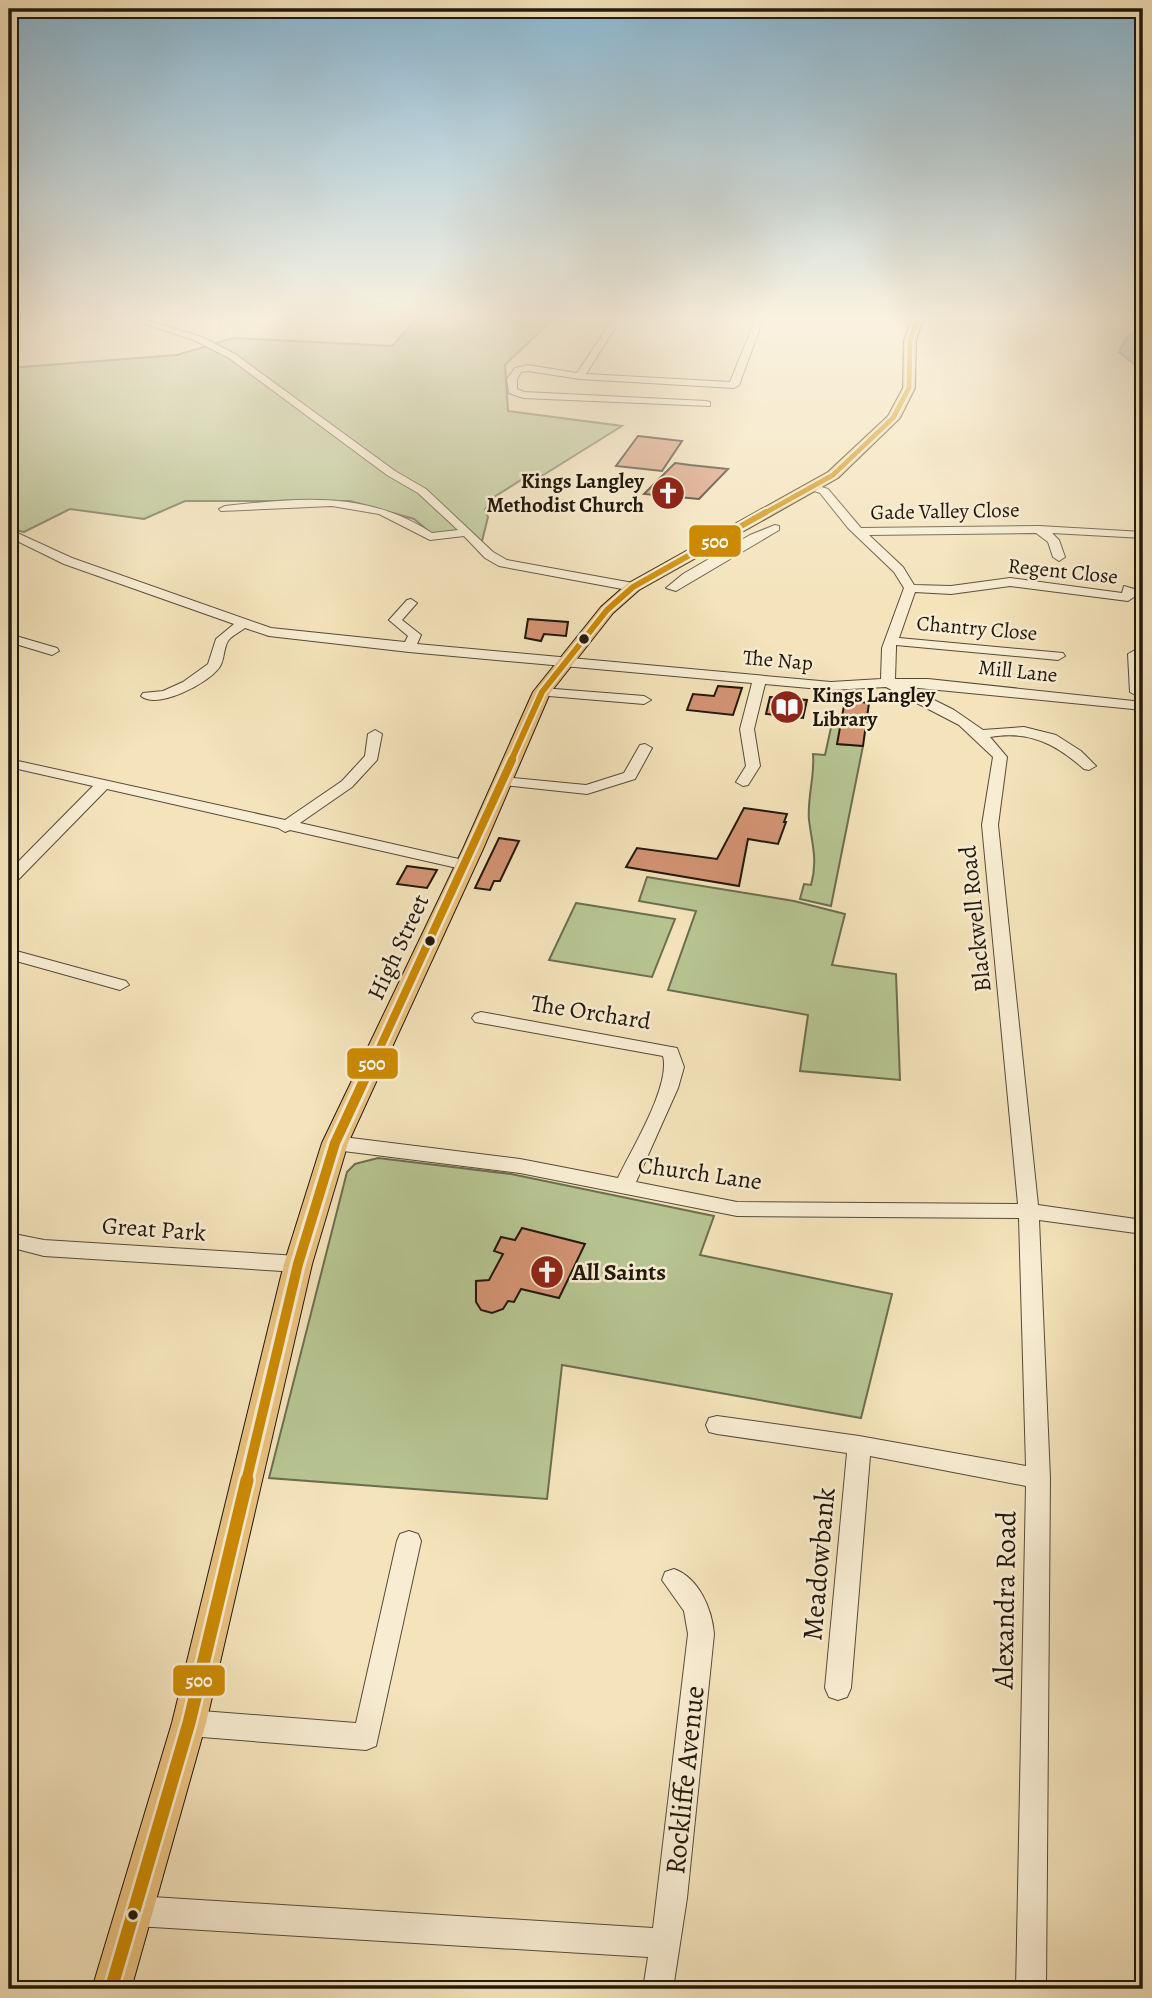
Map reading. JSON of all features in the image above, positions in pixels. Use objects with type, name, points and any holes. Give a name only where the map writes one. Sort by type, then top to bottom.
[{"type":"main road","name":"High Street","points":[[111,1989],[136,1912],[189,1723],[298,1264],[335,1143],[354,1097],[466,865],[542,692],[607,610],[633,587],[834,474],[896,413]]},
{"type":"street","points":[[313,413],[422,491],[468,532],[489,555],[503,563],[633,587]]},
{"type":"street","points":[[812,487],[824,491],[858,532],[899,570],[910,588],[892,641],[888,683]]},
{"type":"street","points":[[225,509],[298,502],[349,503],[409,521],[430,537],[468,532]]},
{"type":"street","points":[[672,588],[694,571],[758,534],[775,528]]},
{"type":"street","points":[[1039,529],[1143,535]]},
{"type":"street","name":"Gade Valley Close","points":[[858,532],[1039,529],[1053,540],[1059,557]]},
{"type":"street","name":"The Nap","points":[[9,533],[68,561],[244,623],[290,636],[831,686],[888,683]]},
{"type":"street","points":[[704,547],[727,554]]},
{"type":"street","name":"Regent Close","points":[[910,588],[951,590],[1010,582],[1128,597]]},
{"type":"street","points":[[409,648],[415,635],[395,620],[411,603]]},
{"type":"street","points":[[148,696],[165,695],[188,685],[214,666],[222,639],[244,623]]},
{"type":"street","points":[[9,638],[52,651]]},
{"type":"street","name":"Chantry Close","points":[[892,641],[1058,656]]},
{"type":"street","points":[[1137,692],[1138,653]]},
{"type":"street","points":[[743,782],[753,766],[747,729],[760,679]]},
{"type":"street","name":"Mill Lane","points":[[888,683],[928,683],[1143,706]]},
{"type":"street","name":"Blackwell Road","points":[[888,683],[945,711],[978,734],[1000,757],[990,825],[1029,1211]]},
{"type":"street","points":[[542,692],[598,699],[644,700]]},
{"type":"street","points":[[978,734],[1009,728],[1040,732],[1089,765]]},
{"type":"street","points":[[285,827],[347,784],[372,757],[375,734]]},
{"type":"street","points":[[503,781],[587,790],[630,776],[645,748]]},
{"type":"street","points":[[9,763],[285,827],[466,865]]},
{"type":"street","points":[[9,880],[104,785]]},
{"type":"street","points":[[9,954],[120,985]]},
{"type":"street","name":"The Orchard","points":[[481,1018],[671,1052],[676,1067],[669,1088],[622,1188]]},
{"type":"street","name":"Church Lane","points":[[335,1143],[520,1166],[737,1209],[1029,1211],[1143,1227]]},
{"type":"street","name":"Alexandra Road","points":[[1029,1211],[1038,1478],[1031,1989]]},
{"type":"street","name":"Great Park","points":[[9,1240],[44,1248],[298,1264]]},
{"type":"street","points":[[717,1425],[859,1445],[1038,1478]]},
{"type":"street","name":"Meadowbank","points":[[838,1688],[859,1445]]},
{"type":"street","points":[[189,1723],[366,1737],[409,1541]]},
{"type":"street","name":"Rockliffe Avenue","points":[[658,1989],[701,1634],[698,1608],[691,1595],[674,1580]]},
{"type":"street","points":[[136,1912],[622,1939],[665,1944]]},
{"type":"green space","points":[[9,413],[525,413],[622,426],[540,477],[521,480],[491,499],[485,510],[488,517],[481,545],[469,531],[433,535],[414,519],[350,501],[185,501],[144,519],[70,509],[24,532],[9,529]]},
{"type":"green space","points":[[832,723],[841,724],[838,744],[863,746],[831,906],[800,899],[804,884],[811,885],[814,868],[809,820],[813,754],[825,755]]},
{"type":"green space","points":[[647,877],[794,901],[845,914],[832,965],[896,974],[900,1080],[800,1071],[808,1015],[668,990],[696,911],[639,901]]},
{"type":"green space","points":[[576,903],[675,919],[652,977],[549,960]]},
{"type":"green space","points":[[378,1158],[511,1174],[714,1216],[700,1255],[892,1294],[861,1418],[562,1365],[547,1499],[269,1478],[347,1172],[355,1164]]},
{"type":"building","points":[[638,436],[682,441],[662,471],[616,466]]},
{"type":"building","points":[[675,463],[728,469],[699,499],[644,494]]},
{"type":"building","points":[[528,619],[568,622],[566,636],[544,634],[541,641],[525,638]]},
{"type":"building","points":[[718,686],[742,688],[733,715],[687,710],[693,694],[714,696]]},
{"type":"building","name":"Kings Langley Library","points":[[770,697],[807,700],[803,718],[766,714]]},
{"type":"building","points":[[845,700],[869,703],[863,746],[837,744]]},
{"type":"building","points":[[744,808],[787,814],[778,844],[748,839],[739,886],[626,867],[637,848],[717,859]]},
{"type":"building","points":[[499,838],[519,841],[500,881],[494,881],[490,890],[475,888]]},
{"type":"building","points":[[407,866],[437,870],[427,888],[397,884]]},
{"type":"building","name":"All Saints","points":[[522,1228],[585,1244],[559,1298],[521,1289],[514,1302],[508,1301],[503,1309],[492,1313],[481,1310],[476,1302],[476,1281],[489,1280],[503,1254],[494,1251],[501,1237],[515,1240]]},
{"type":"transit line","name":"500","points":[[111,1989],[189,1723],[298,1264],[335,1143],[473,849],[542,692],[607,610],[633,587],[833,475],[896,413]]},
{"type":"place","name":"Kings Langley Methodist Church","points":[[668,493]]},
{"type":"place","name":"Kings Langley Library","points":[[787,707]]},
{"type":"place","name":"All Saints","points":[[547,1272]]}]
